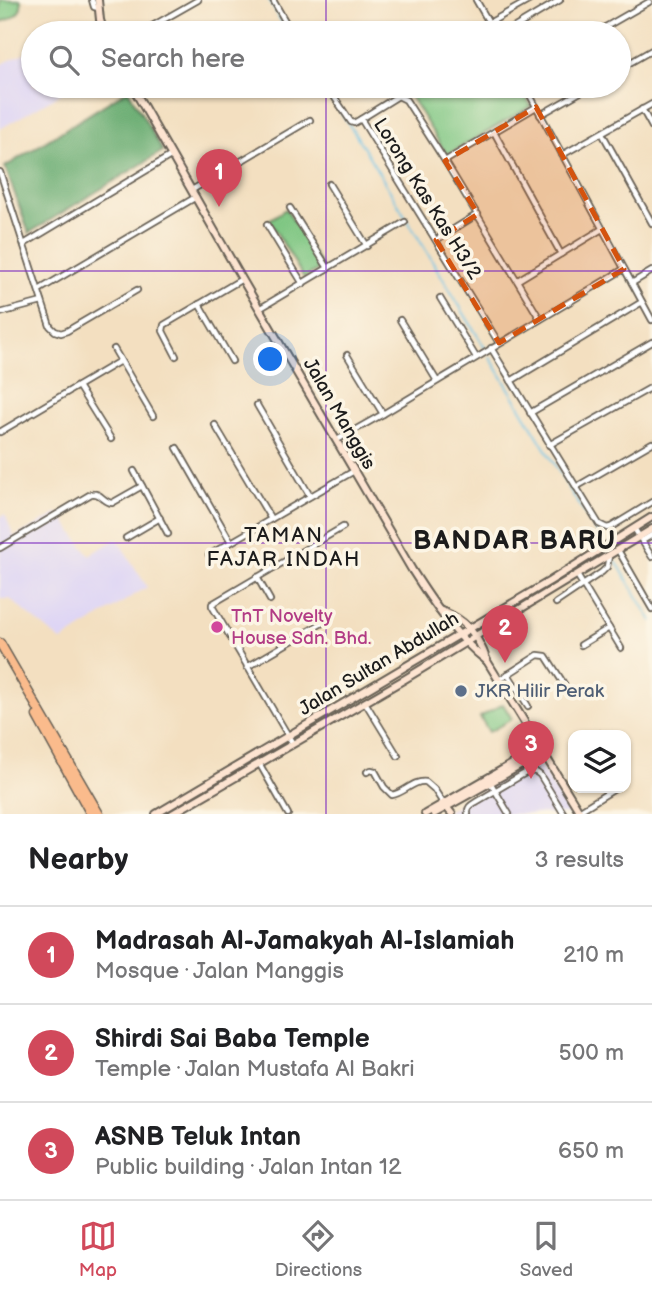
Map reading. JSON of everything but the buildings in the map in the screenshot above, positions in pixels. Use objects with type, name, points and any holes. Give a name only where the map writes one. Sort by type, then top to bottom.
[{"type":"highway","points":[[0,642],[99,814]]},
{"type":"highway","points":[[0,653],[91,814]]},
{"type":"main road","name":"Jalan Manggis","points":[[139,98],[412,570],[439,610],[487,661]]},
{"type":"main road","name":"Jalan Sultan Abdullah","points":[[156,814],[560,575],[649,519]]},
{"type":"main road","name":"Jalan Sultan Abdullah","points":[[172,814],[467,642],[641,538],[652,528]]},
{"type":"main road","points":[[560,575],[577,575],[585,559]]},
{"type":"main road","name":"Jalan Manggis","points":[[439,610],[458,617],[470,628]]},
{"type":"main road","points":[[470,628],[487,661],[580,812]]},
{"type":"main road","points":[[434,814],[542,751]]},
{"type":"main road","points":[[425,814],[446,809]]},
{"type":"street","points":[[92,0],[94,7],[98,4]]},
{"type":"street","points":[[161,21],[198,0]]},
{"type":"street","points":[[273,0],[285,21]]},
{"type":"street","points":[[476,0],[488,21]]},
{"type":"street","points":[[493,21],[530,0]]},
{"type":"street","points":[[525,21],[560,0]]},
{"type":"street","points":[[615,21],[648,1],[652,8]]},
{"type":"street","points":[[631,62],[652,50]]},
{"type":"street","points":[[335,98],[351,122],[361,119]]},
{"type":"street","name":"Lorong Kas Kas H3/2","points":[[395,98],[361,119],[499,343]]},
{"type":"street","name":"Lorong Kas Kas H3/2","points":[[404,98],[478,214],[540,319]]},
{"type":"street","points":[[531,98],[652,320]]},
{"type":"street","points":[[540,115],[570,98]]},
{"type":"street","points":[[562,155],[652,104]]},
{"type":"street","points":[[445,161],[536,107]]},
{"type":"street","points":[[642,109],[652,127]]},
{"type":"street","points":[[39,290],[310,120]]},
{"type":"street","points":[[494,132],[561,254]]},
{"type":"street","points":[[602,133],[652,223]]},
{"type":"street","points":[[24,244],[172,155]]},
{"type":"street","points":[[0,172],[50,326],[55,331],[61,333],[137,290]]},
{"type":"street","points":[[328,184],[367,246]]},
{"type":"street","points":[[290,208],[328,268]]},
{"type":"street","points":[[436,240],[478,214]]},
{"type":"street","points":[[259,309],[405,222]]},
{"type":"street","points":[[267,225],[303,284]]},
{"type":"street","points":[[518,280],[602,229]]},
{"type":"street","points":[[337,440],[624,270]]},
{"type":"street","points":[[632,283],[652,271]]},
{"type":"street","points":[[176,356],[162,327],[242,279]]},
{"type":"street","points":[[440,298],[477,357]]},
{"type":"street","points":[[0,313],[42,302]]},
{"type":"street","points":[[511,381],[642,302]]},
{"type":"street","points":[[199,304],[232,361]]},
{"type":"street","points":[[400,320],[437,382]]},
{"type":"street","points":[[530,413],[652,342]]},
{"type":"street","points":[[491,348],[599,524],[607,528],[613,526],[652,502]]},
{"type":"street","points":[[114,349],[153,416]]},
{"type":"street","points":[[348,355],[383,414]]},
{"type":"street","points":[[0,432],[120,361]]},
{"type":"street","points":[[78,386],[111,439]]},
{"type":"street","points":[[550,445],[652,387]]},
{"type":"street","points":[[257,405],[310,496]]},
{"type":"street","points":[[215,425],[271,519]]},
{"type":"street","points":[[576,487],[652,443]]},
{"type":"street","points":[[177,448],[230,542]]},
{"type":"street","points":[[134,471],[169,534]]},
{"type":"street","points":[[209,555],[355,471]]},
{"type":"street","points":[[0,548],[91,494],[99,494],[112,503],[142,486]]},
{"type":"street","points":[[639,510],[649,519]]},
{"type":"street","points":[[126,538],[160,518]]},
{"type":"street","points":[[293,744],[212,604],[343,527]]},
{"type":"street","points":[[634,528],[652,557]]},
{"type":"street","points":[[641,538],[652,535]]},
{"type":"street","points":[[618,550],[652,610]]},
{"type":"street","points":[[556,603],[603,572],[609,555]]},
{"type":"street","points":[[577,575],[621,648]]},
{"type":"street","points":[[257,577],[270,600]]},
{"type":"street","points":[[247,667],[329,619]]},
{"type":"street","points":[[581,645],[609,628]]},
{"type":"street","points":[[499,680],[542,655],[547,656],[564,684]]},
{"type":"street","points":[[508,674],[528,706]]},
{"type":"street","points":[[365,702],[398,756]]},
{"type":"street","points":[[258,763],[288,814]]},
{"type":"street","points":[[367,772],[374,771],[392,795],[418,782],[426,782],[434,789],[446,809]]},
{"type":"street","points":[[468,814],[470,806],[527,772],[537,772],[564,814]]},
{"type":"street","points":[[489,780],[509,814]]},
{"type":"street","points":[[580,812],[608,793]]},
{"type":"highlighted area","points":[[536,107],[624,269],[499,343],[436,240],[478,214],[445,161]]},
{"type":"shaded area","points":[[21,55],[21,98],[53,98],[0,129],[0,65]]},
{"type":"shaded area","points":[[59,513],[89,555],[117,539],[147,587],[61,641],[10,599],[0,599],[0,517],[5,514],[14,537]]},
{"type":"shaded area","points":[[536,760],[571,814],[442,814]]},
{"type":"green space","points":[[0,0],[21,0],[21,9],[12,18],[0,22]]},
{"type":"green space","points":[[115,98],[133,98],[163,151],[29,233],[5,167]]},
{"type":"green space","points":[[411,98],[526,98],[531,106],[447,155]]},
{"type":"green space","points":[[286,209],[322,267],[304,278],[269,220]]},
{"type":"green space","points":[[503,704],[512,719],[489,732],[480,717]]},
{"type":"waterway","points":[[269,0],[281,21]]},
{"type":"waterway","points":[[331,98],[485,348]]},
{"type":"waterway","points":[[490,357],[602,539]]},
{"type":"waterway","points":[[616,561],[652,621]]},
{"type":"place","name":"Madrasah Al-Jamakyah Al-Islamiah","points":[[219,207]]},
{"type":"place","name":"TnT Novelty House Sdn. Bhd.","points":[[217,627]]},
{"type":"place","name":"Shirdi Sai Baba Temple","points":[[505,663]]},
{"type":"place","name":"JKR Hilir Perak","points":[[461,691]]},
{"type":"place","name":"ASNB Teluk Intan","points":[[531,779]]},
{"type":"district","name":"BANDAR BARU","points":[[515,541]]},
{"type":"district","name":"TAMAN FAJAR INDAH","points":[[284,547]]}]
